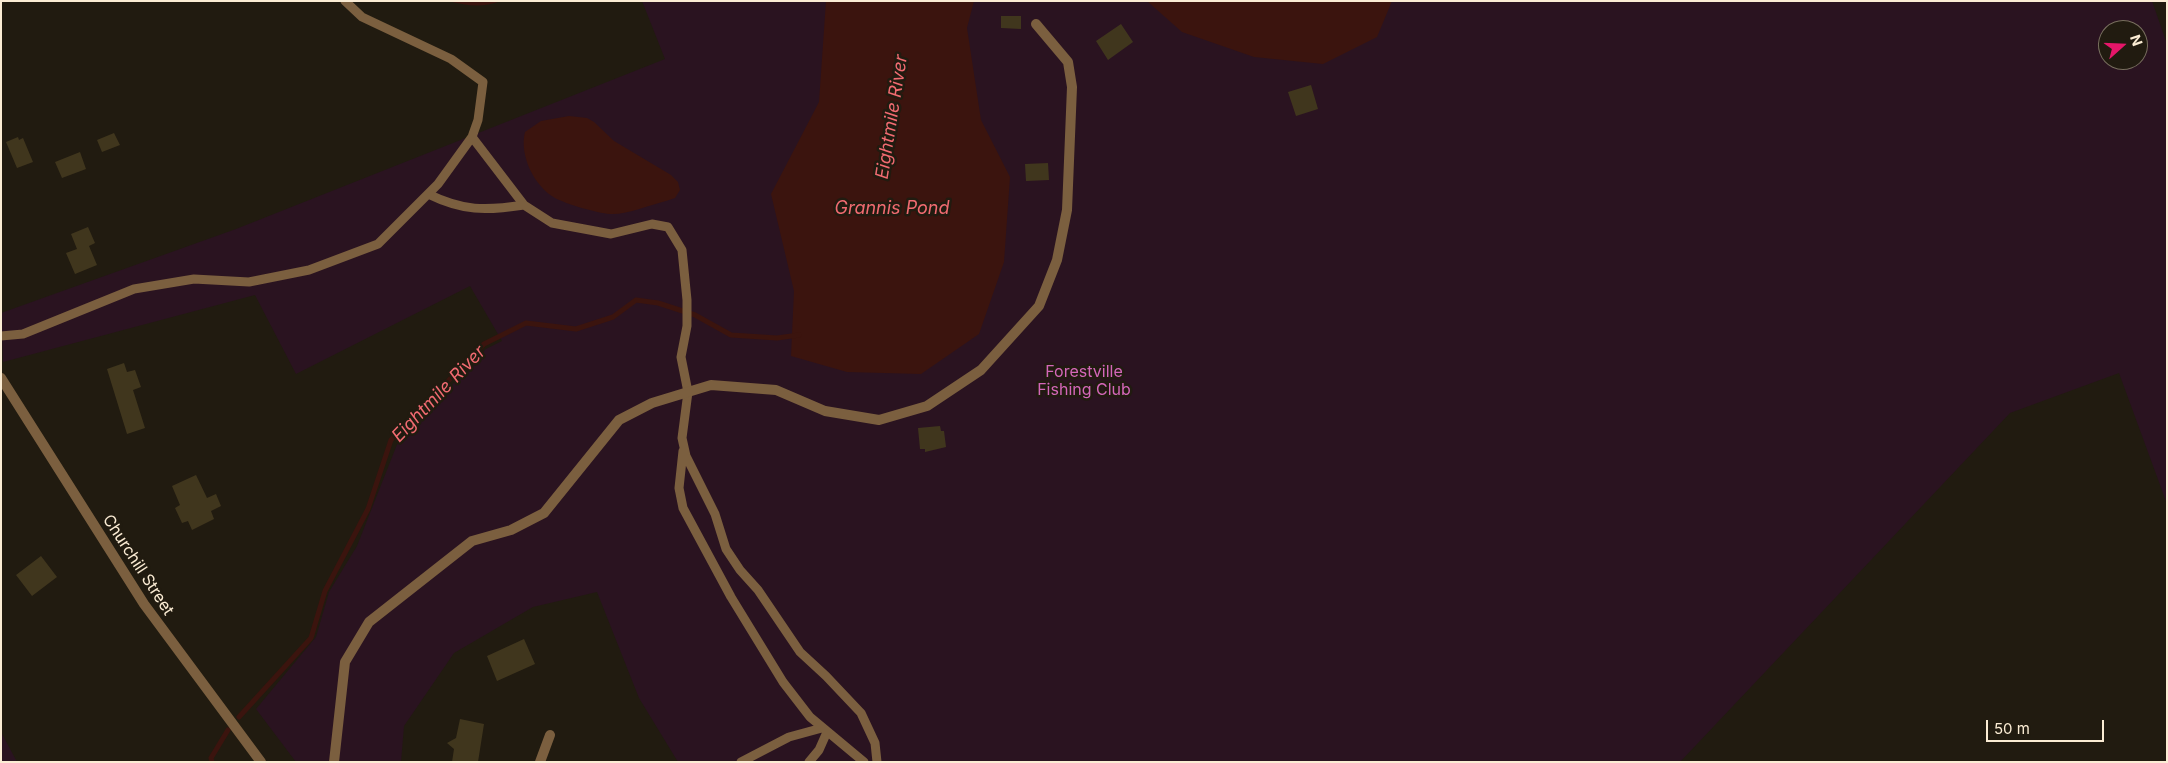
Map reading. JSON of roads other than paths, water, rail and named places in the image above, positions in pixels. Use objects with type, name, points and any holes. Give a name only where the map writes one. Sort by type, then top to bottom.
[{"type":"street","points":[[334,762],[345,662],[368,622],[472,541],[511,530],[544,513],[618,420],[652,403],[711,384],[776,390],[825,411],[879,420],[927,406],[981,370],[1039,306],[1057,260],[1066,210],[1072,87],[1068,62],[1036,24]]},
{"type":"street","name":"Churchill Street","points":[[1,378],[144,604],[261,762]]},
{"type":"street","points":[[540,762],[550,735]]},
{"type":"lane","points":[[1,336],[23,334],[134,289],[194,280],[249,282],[309,270],[378,244],[438,184],[472,137],[478,120],[483,82],[451,59],[362,17],[345,1]]},
{"type":"lane","points":[[472,137],[524,205],[552,223],[611,234],[652,224],[668,226],[682,250],[687,300],[686,326],[681,357],[688,392],[682,438],[694,474],[715,514],[726,549],[740,570],[758,590],[800,652],[861,713],[874,743],[877,762]]},
{"type":"lane","points":[[428,194],[449,204],[478,210],[524,205]]},
{"type":"lane","points":[[684,448],[678,488],[683,508],[731,597],[783,682],[810,717],[864,762]]},
{"type":"lane","points":[[740,762],[789,737],[825,730]]},
{"type":"lane","points":[[809,762],[819,750],[825,730]]},
{"type":"water","points":[[448,1],[501,1],[475,6]]},
{"type":"water","name":"Grannis Pond","points":[[826,1],[974,1],[967,28],[981,120],[1010,177],[1004,262],[979,334],[921,374],[847,372],[791,356],[794,291],[771,194],[819,102]]},
{"type":"water","points":[[1147,1],[1392,1],[1377,37],[1323,64],[1254,57],[1182,32]]},
{"type":"water","points":[[569,116],[587,118],[594,122],[614,141],[671,175],[678,182],[680,190],[675,198],[631,211],[610,214],[574,205],[547,193],[535,178],[526,160],[524,150],[525,132],[541,121]]},
{"type":"waterway","name":"Eightmile River","points":[[239,717],[311,638],[325,591],[368,509],[391,440],[484,344],[526,323],[576,329],[613,317],[636,300],[658,303],[695,315],[731,335],[777,338],[799,335]]},
{"type":"waterway","name":"Eightmile River","points":[[212,762],[211,758],[228,730]]},
{"type":"park label","name":"Forestville Fishing Club","points":[[1084,381]]}]
